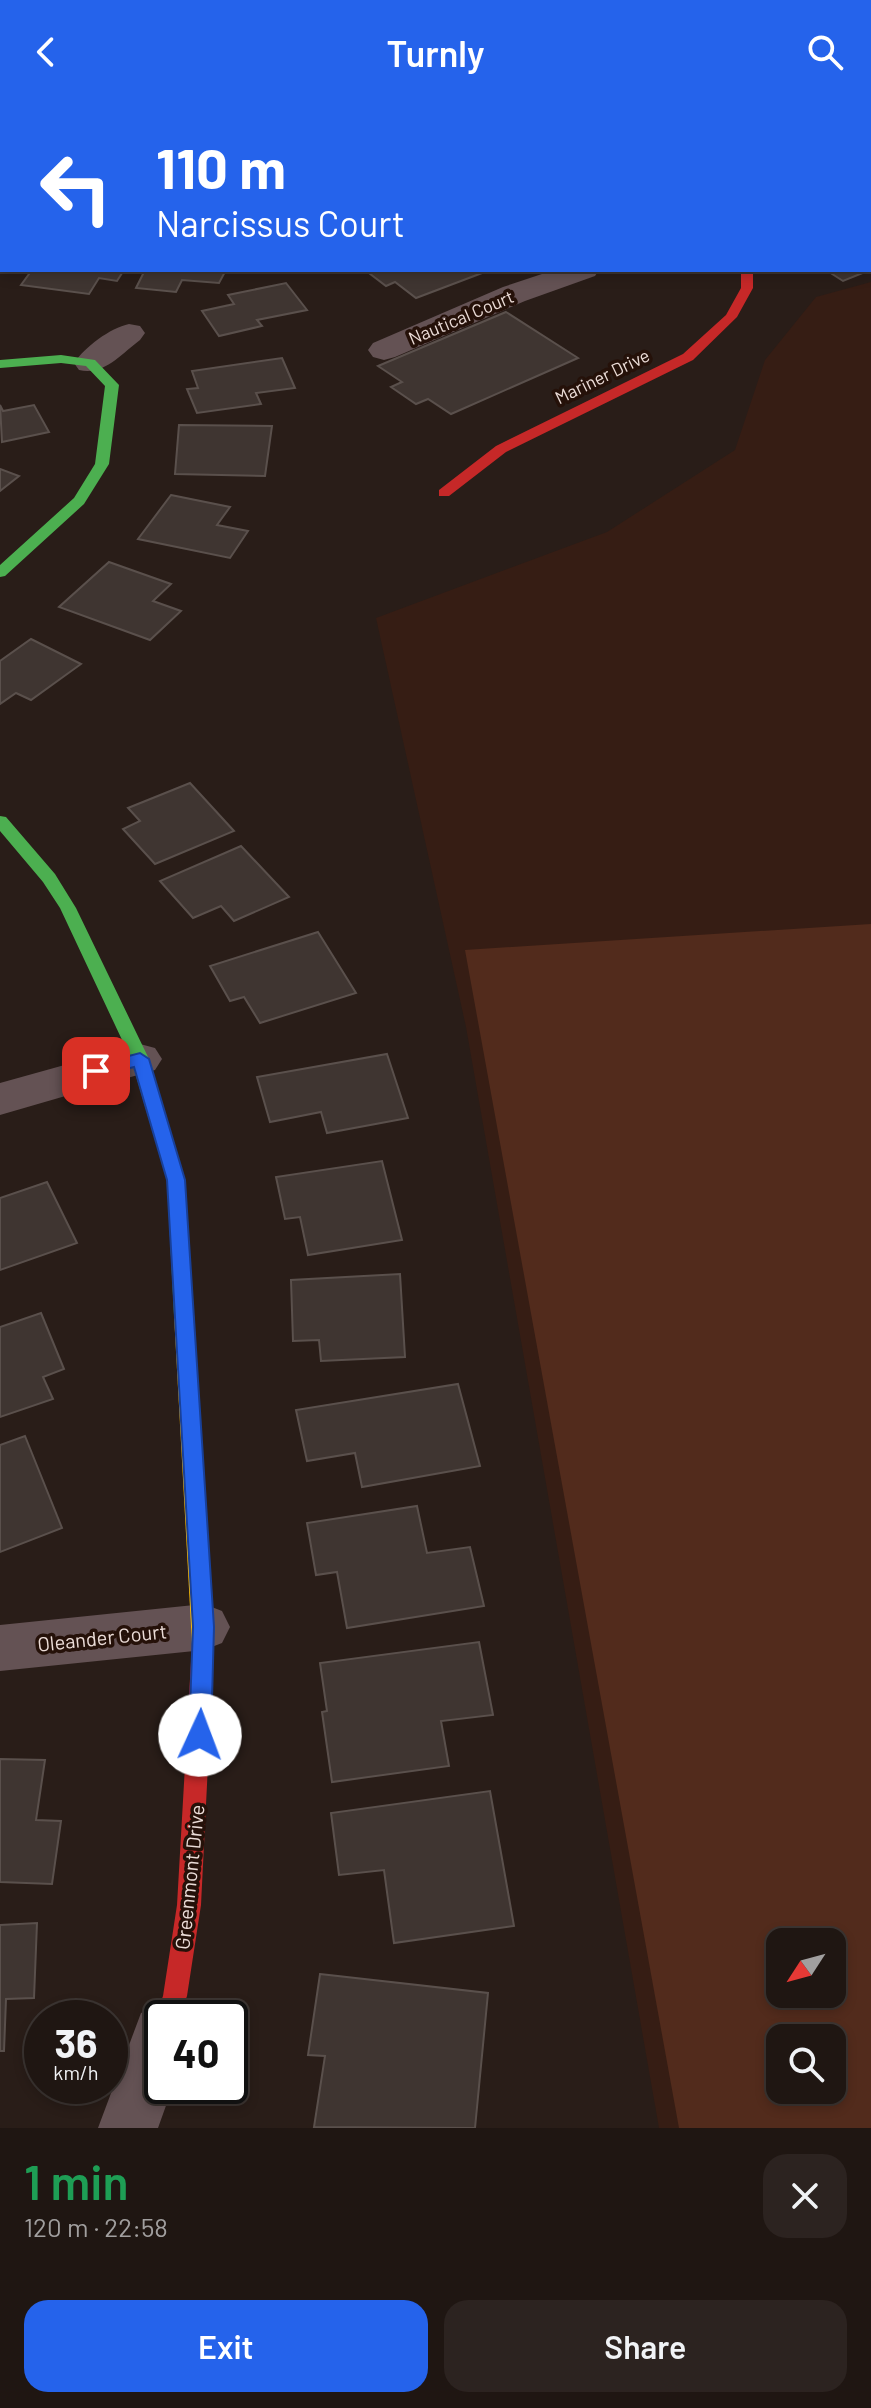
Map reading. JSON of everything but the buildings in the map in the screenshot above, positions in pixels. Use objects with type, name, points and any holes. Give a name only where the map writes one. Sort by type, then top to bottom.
[{"type":"street","name":"Nautical Court","points":[[384,350],[514,294],[578,272]]},
{"type":"street","name":"Mariner Drive","points":[[444,493],[501,449],[688,357],[731,317],[747,288],[747,272]]},
{"type":"street","points":[[90,363],[129,333]]},
{"type":"street","points":[[0,364],[61,359],[90,363],[112,385],[102,464],[79,501],[0,573]]},
{"type":"street","name":"Greenmont Drive","points":[[0,821],[49,878],[68,908],[140,1059],[176,1180],[204,1627],[189,1905],[174,2000]]},
{"type":"street","points":[[0,1099],[140,1059]]},
{"type":"street","name":"Oleander Court","points":[[0,1648],[204,1627]]},
{"type":"street","points":[[128,2128],[144,2083]]},
{"type":"shaded area","points":[[871,282],[871,2128],[659,2128],[466,1027],[376,618],[607,532],[735,450],[765,360],[816,297]]},
{"type":"shaded area","points":[[871,924],[871,2128],[679,2128],[465,950]]},
{"type":"traffic: fast","points":[[0,364],[61,359],[90,363],[112,385],[102,464],[79,501],[0,573]]},
{"type":"traffic: fast","points":[[0,821],[49,878],[68,908],[140,1059],[176,1180],[184,1315]]},
{"type":"traffic: slow","points":[[184,1315],[203,1644]]},
{"type":"traffic: jam","points":[[444,493],[501,449],[688,357],[731,317],[747,288],[747,272]]},
{"type":"traffic: jam","points":[[174,2000],[189,1905],[203,1644]]},
{"type":"route","points":[[96,1071],[140,1059],[176,1180],[204,1627],[200,1735]]}]
